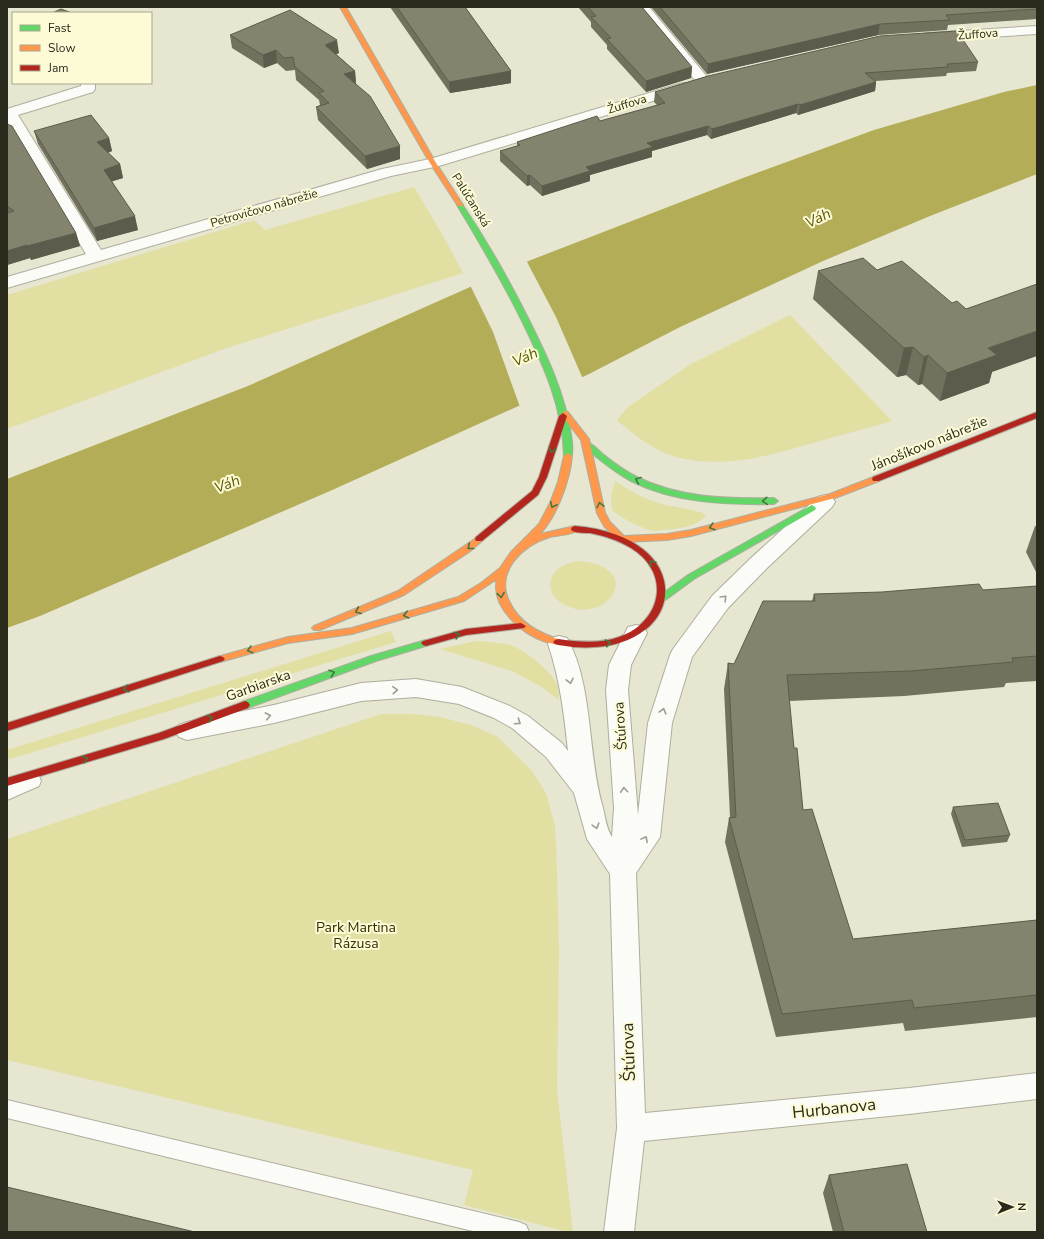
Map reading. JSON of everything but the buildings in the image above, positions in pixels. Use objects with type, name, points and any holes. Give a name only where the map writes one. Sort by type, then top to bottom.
[{"type":"main road","name":"Palúčanská","points":[[343,7],[433,163],[490,254],[514,298],[542,356],[563,410],[569,442],[568,464],[562,486],[542,526],[522,546]]},
{"type":"main road","name":"Palúčanská","points":[[563,410],[585,439],[602,513],[607,524],[622,538]]},
{"type":"main road","points":[[288,640],[401,593],[466,550],[520,506],[535,493],[543,477],[563,410]]},
{"type":"main road","name":"Jánošíkovo nábrežie","points":[[622,538],[666,537],[691,533],[832,496],[1037,415]]},
{"type":"main road","points":[[586,445],[635,480],[691,496],[749,503],[832,496]]},
{"type":"main road","name":"Jánošíkovo nábrežie","points":[[661,599],[691,577],[832,496]]},
{"type":"main road","points":[[7,727],[253,649],[288,640],[352,631],[462,599],[484,585],[503,570],[514,554],[522,546],[550,533],[575,529],[598,531],[622,538],[636,546],[654,564],[660,574],[662,586],[661,599],[649,622],[636,633],[618,641],[592,646],[559,644],[538,637],[521,626],[506,610],[501,598],[500,584],[503,570]]},
{"type":"main road","name":"Garbiarska","points":[[7,782],[161,736],[374,658],[466,632],[521,626]]},
{"type":"street","points":[[642,7],[703,81]]},
{"type":"street","name":"Žuffova","points":[[918,38],[1037,30]]},
{"type":"street","name":"Žuffova","points":[[433,163],[703,81],[718,78]]},
{"type":"street","points":[[88,84],[88,89],[9,113],[96,256]]},
{"type":"street","name":"Petrovičovo nábrežie","points":[[7,282],[388,172],[433,163]]},
{"type":"street","points":[[559,644],[567,666],[574,701],[585,789],[599,839],[623,871],[648,837],[660,723],[681,655],[720,602],[759,563],[832,496]]},
{"type":"street","name":"Štúrova","points":[[618,1232],[631,1128],[623,871],[626,808],[617,690],[620,665],[636,633]]},
{"type":"street","points":[[161,736],[274,714],[361,692],[416,688],[462,696],[502,712],[520,722],[554,750],[585,789]]},
{"type":"street","name":"Hurbanova","points":[[631,1128],[878,1104],[1037,1086]]},
{"type":"lane","points":[[7,794],[70,763]]},
{"type":"lane","points":[[7,1109],[519,1232]]},
{"type":"green space","points":[[414,187],[463,273],[224,349],[7,429],[7,295],[254,220],[265,230]]},
{"type":"green space","points":[[790,315],[892,421],[761,457],[744,460],[708,462],[691,460],[665,453],[643,441],[617,420],[627,408],[689,365]]},
{"type":"green space","points":[[615,481],[649,500],[706,515],[702,520],[683,528],[654,531],[639,526],[612,510],[611,495]]},
{"type":"green space","points":[[581,561],[602,566],[613,575],[616,585],[612,595],[603,604],[591,609],[576,609],[560,602],[553,594],[551,589],[551,579],[556,570],[573,562]]},
{"type":"green space","points":[[391,631],[396,642],[7,760],[7,750]]},
{"type":"green space","points":[[477,641],[495,642],[513,646],[532,658],[546,669],[555,681],[558,687],[559,700],[542,687],[512,671],[440,649]]},
{"type":"green space","name":"Park Martina Rázusa","points":[[381,714],[413,714],[440,717],[471,725],[498,737],[532,771],[546,793],[555,826],[557,870],[559,951],[557,1089],[573,1232],[568,1232],[464,1205],[473,1170],[7,1060],[7,839]]},
{"type":"water","name":"Váh","points":[[1037,85],[1037,174],[930,216],[823,261],[680,327],[587,375],[330,491],[40,616],[7,628],[7,479],[248,386],[531,260],[743,178],[874,130],[1004,92]]},
{"type":"pier","points":[[526,260],[556,317],[583,379],[520,407],[493,332],[470,285]]},
{"type":"traffic: fast","points":[[460,205],[479,235],[505,282],[530,330],[550,375],[562,407],[568,440],[568,456]]},
{"type":"traffic: fast","points":[[587,445],[634,479],[667,492],[702,499],[774,501]]},
{"type":"traffic: fast","points":[[661,599],[691,577],[812,508]]},
{"type":"traffic: fast","points":[[245,705],[374,658],[426,643]]},
{"type":"traffic: slow","points":[[343,7],[433,163],[460,205]]},
{"type":"traffic: slow","points":[[565,414],[585,439],[601,513],[607,524],[620,537]]},
{"type":"traffic: slow","points":[[522,546],[540,529],[546,520],[562,482],[568,456]]},
{"type":"traffic: slow","points":[[624,539],[667,537],[691,533],[832,496],[876,479]]},
{"type":"traffic: slow","points":[[558,642],[543,638],[517,621],[508,609],[502,596],[501,582],[504,568],[520,548],[542,536],[575,529]]},
{"type":"traffic: slow","points":[[317,628],[401,593],[466,550],[479,539]]},
{"type":"traffic: slow","points":[[220,659],[288,640],[352,631],[461,599],[484,585],[503,570]]},
{"type":"traffic: jam","points":[[876,479],[1037,415]]},
{"type":"traffic: jam","points":[[479,539],[535,493],[543,477],[563,416]]},
{"type":"traffic: jam","points":[[558,642],[599,645],[624,639],[642,629],[654,616],[660,602],[661,587],[657,572],[648,558],[635,546],[607,534],[575,529]]},
{"type":"traffic: jam","points":[[426,643],[466,632],[521,626]]},
{"type":"traffic: jam","points":[[7,727],[220,659]]},
{"type":"traffic: jam","points":[[7,782],[161,736],[245,705]]}]
